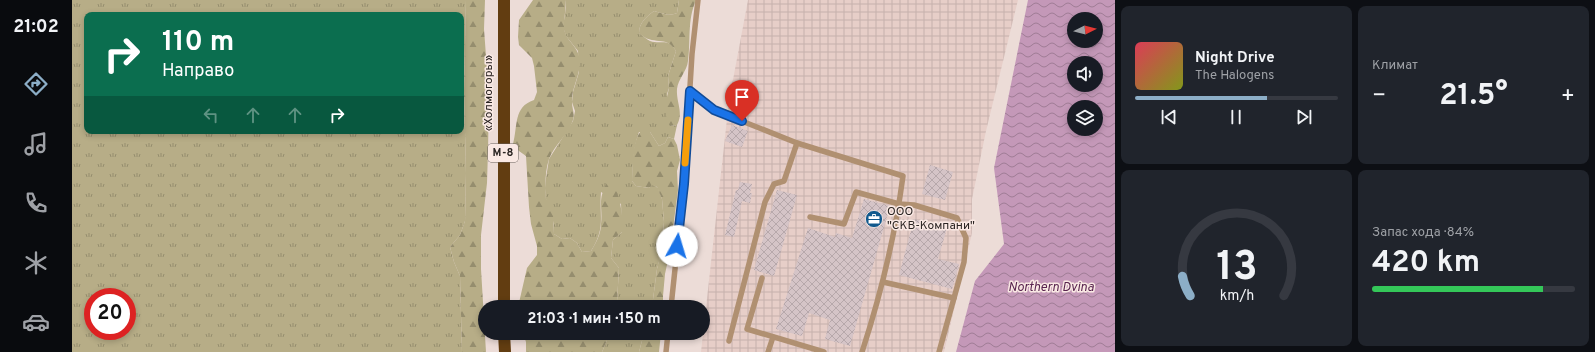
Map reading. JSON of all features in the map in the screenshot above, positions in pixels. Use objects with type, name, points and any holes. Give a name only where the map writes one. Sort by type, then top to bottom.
[{"type":"highway","name":"«Холмогоры»","points":[[504,0],[504,300]]},
{"type":"highway","points":[[504,340],[504,352]]},
{"type":"lane","points":[[672,300],[684,184],[698,0]]},
{"type":"lane","points":[[690,91],[714,110],[797,143],[903,176],[899,204],[883,282],[862,352]]},
{"type":"lane","points":[[729,341],[765,202],[774,184],[784,181],[797,143]]},
{"type":"lane","points":[[810,218],[844,224],[856,192],[899,204],[914,204],[957,218],[966,238],[964,262],[939,352]]},
{"type":"lane","points":[[762,278],[747,329],[824,352]]},
{"type":"lane","points":[[883,282],[954,298]]},
{"type":"lane","points":[[768,352],[773,337]]},
{"type":"lane","points":[[666,352],[667,340]]},
{"type":"shaded area","points":[[748,0],[1018,0],[986,131],[972,199],[972,233],[944,352],[701,352],[702,340],[710,340],[710,300],[707,300],[729,101]]},
{"type":"green space","points":[[72,0],[466,0],[464,91],[466,173],[465,221],[460,235],[450,247],[460,276],[462,352],[72,352]]},
{"type":"green space","points":[[466,0],[485,0],[484,29],[489,97],[487,183],[481,235],[483,300],[478,300],[478,340],[485,340],[486,352],[462,352],[460,276],[450,247],[460,235],[465,221],[466,173],[464,91]]},
{"type":"green space","points":[[533,0],[565,0],[566,7],[564,31],[577,51],[580,64],[572,96],[574,115],[573,120],[549,159],[545,184],[546,199],[553,204],[554,234],[562,239],[570,238],[577,243],[582,252],[591,251],[600,231],[602,194],[607,183],[615,186],[621,209],[622,220],[622,232],[613,240],[611,258],[619,268],[617,300],[520,300],[527,268],[537,255],[537,246],[531,224],[526,156],[513,144],[519,112],[527,103],[534,100],[537,92],[532,58],[519,45],[519,20]]},
{"type":"green space","points":[[565,0],[679,0],[677,13],[668,15],[654,11],[646,18],[639,29],[639,33],[650,41],[670,44],[676,51],[668,76],[669,88],[667,94],[670,126],[677,125],[674,139],[668,137],[665,143],[659,146],[650,132],[639,132],[634,156],[632,181],[636,186],[649,188],[652,184],[658,188],[662,199],[664,222],[661,254],[657,269],[653,300],[617,300],[619,268],[611,258],[613,240],[622,232],[621,204],[601,192],[601,222],[599,236],[591,251],[582,252],[577,243],[570,238],[562,239],[554,234],[554,224],[546,199],[546,178],[549,159],[573,121],[575,111],[572,102],[573,92],[579,72],[578,51],[566,36],[563,27],[566,7]]},
{"type":"green space","points":[[679,0],[696,0],[691,15],[687,65],[677,89],[680,112],[679,121],[677,125],[670,126],[667,121],[665,106],[669,88],[668,76],[676,51],[668,43],[644,37],[639,33],[639,29],[646,18],[654,11],[668,15],[677,13]]},
{"type":"green space","points":[[644,128],[650,132],[659,146],[665,143],[668,137],[674,139],[677,145],[680,160],[677,171],[678,190],[670,251],[665,274],[663,300],[653,300],[657,269],[662,248],[664,222],[662,199],[657,187],[652,185],[649,188],[636,186],[632,181],[635,145]]},
{"type":"green space","points":[[525,340],[607,340],[602,352],[526,352]]},
{"type":"green space","points":[[607,340],[642,340],[639,352],[602,352]]},
{"type":"green space","points":[[642,340],[660,340],[659,352],[639,352]]},
{"type":"water","name":"Northern Dvina","points":[[1028,0],[1115,0],[1115,352],[956,352],[975,281],[1004,244],[994,168]]},
{"type":"building","points":[[732,125],[748,131],[742,147],[725,141]]},
{"type":"building","points":[[930,165],[953,172],[945,200],[922,194]]},
{"type":"building","points":[[740,182],[752,184],[750,193],[752,193],[750,203],[742,201],[734,237],[725,235],[736,190],[738,190]]},
{"type":"building","points":[[777,190],[797,195],[774,276],[754,270]]},
{"type":"building","points":[[864,199],[890,206],[850,346],[825,339],[830,320],[809,313],[802,336],[776,329],[808,228],[835,237],[836,233],[852,238]]},
{"type":"building","points":[[914,219],[947,228],[938,259],[959,264],[952,289],[899,275]]},
{"type":"slow traffic","points":[[685,163],[688,120]]},
{"type":"place","name":"ООО \"СКВ-Компани\"","points":[[874,219]]},
{"type":"route","points":[[677,246],[684,184],[690,91],[714,110],[742,121]]}]
